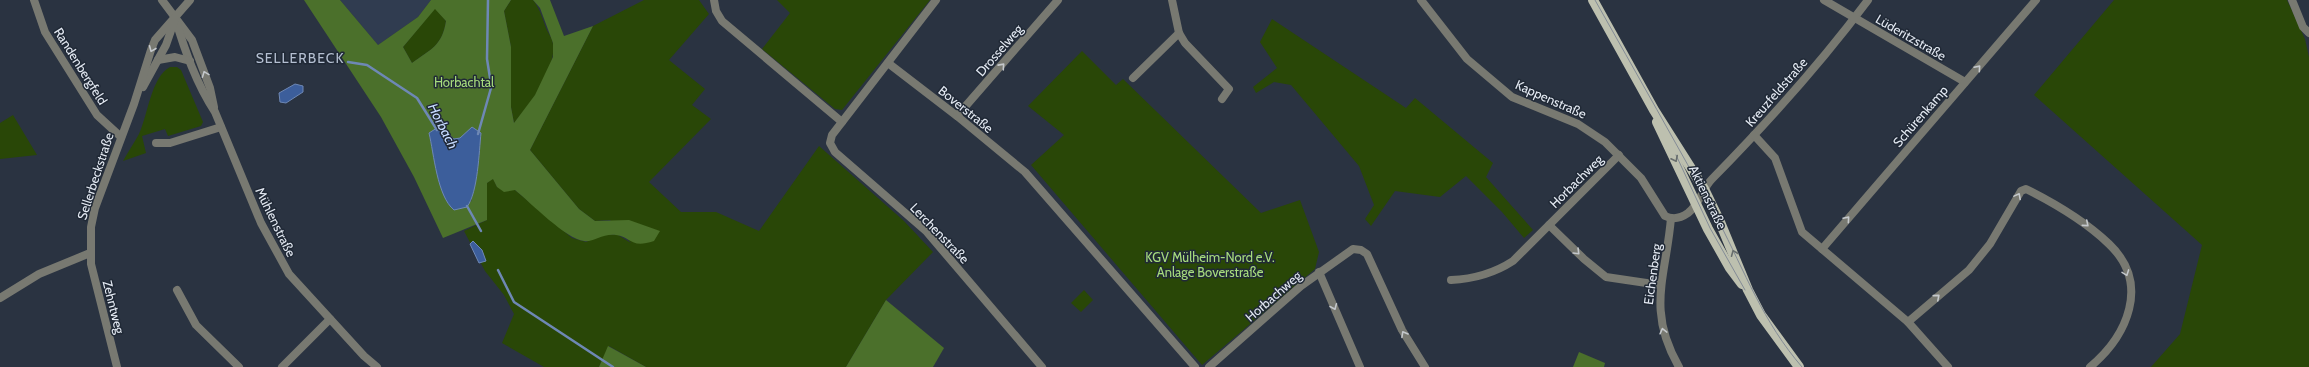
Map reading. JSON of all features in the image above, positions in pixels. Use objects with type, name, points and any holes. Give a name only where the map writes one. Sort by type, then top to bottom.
[{"type":"main road","name":"Aktienstraße","points":[[1593,0],[1700,197],[1730,268],[1748,290]]},
{"type":"main road","name":"Aktienstraße","points":[[1654,110],[1658,126],[1700,197],[1720,222],[1748,290],[1776,337],[1799,367]]},
{"type":"street","name":"Randenbergfeld","points":[[34,0],[45,32],[97,115],[121,136]]},
{"type":"street","name":"Mühlenstraße","points":[[162,0],[192,40],[210,88],[215,112],[268,239],[289,274],[364,356],[377,367]]},
{"type":"street","points":[[176,18],[190,0]]},
{"type":"street","points":[[714,0],[716,11],[722,21],[842,122],[936,0]]},
{"type":"street","name":"Drosselweg","points":[[957,116],[1058,0]]},
{"type":"street","points":[[1172,0],[1179,33],[1185,43],[1229,89],[1222,99]]},
{"type":"street","name":"Kappenstraße","points":[[1421,0],[1467,59],[1512,97],[1582,126],[1619,155],[1641,178],[1665,216],[1671,218]]},
{"type":"street","name":"Lüderitzstraße","points":[[1824,0],[1965,82]]},
{"type":"street","name":"Kreuzfeldstraße","points":[[1700,197],[1855,18],[1868,0]]},
{"type":"street","name":"Schürenkamp","points":[[1822,249],[2036,0]]},
{"type":"street","points":[[2292,0],[2303,27],[2309,33]]},
{"type":"street","name":"Sellerbeckstraße","points":[[134,104],[166,45],[176,18]]},
{"type":"street","name":"Sellerbeckstraße","points":[[90,253],[91,227],[95,208],[134,104],[153,45],[176,18]]},
{"type":"street","name":"Mühlenstraße","points":[[176,18],[190,61],[205,97],[215,112]]},
{"type":"street","points":[[1133,78],[1179,33]]},
{"type":"street","points":[[158,60],[175,57],[190,61]]},
{"type":"street","name":"Boverstraße","points":[[888,63],[957,116],[1025,172],[1195,367]]},
{"type":"street","name":"Lerchenstraße","points":[[842,122],[832,135],[830,143],[834,152],[926,231],[1042,367]]},
{"type":"street","points":[[156,142],[170,143],[221,127]]},
{"type":"street","points":[[1754,135],[1775,158],[1800,228],[1822,249],[1908,322],[1948,367]]},
{"type":"street","name":"Horbachweg","points":[[1451,280],[1470,279],[1502,268],[1513,261],[1619,155]]},
{"type":"street","points":[[1908,322],[1969,270],[1990,244],[2023,188],[2079,218],[2110,245],[2126,272],[2132,297],[2128,317],[2117,338],[2090,367]]},
{"type":"street","points":[[1671,218],[1688,213],[1700,197]]},
{"type":"street","name":"Eichenberg","points":[[1671,218],[1668,250],[1660,285],[1659,304],[1661,321],[1668,347],[1679,367]]},
{"type":"street","name":"Horbachweg","points":[[1549,225],[1584,259],[1606,277],[1660,285]]},
{"type":"street","name":"Horbachweg","points":[[1209,367],[1319,272],[1349,250],[1356,249],[1367,254],[1399,324],[1425,367]]},
{"type":"street","points":[[0,298],[39,274],[90,253]]},
{"type":"street","name":"Zehntweg","points":[[90,253],[117,367]]},
{"type":"street","points":[[1319,272],[1360,367]]},
{"type":"street","points":[[177,290],[196,325],[239,367]]},
{"type":"street","points":[[282,367],[330,319]]},
{"type":"shaded area","points":[[340,0],[431,0],[418,17],[378,45]]},
{"type":"green space","name":"Horbachtal","points":[[304,0],[340,0],[378,45],[418,17],[431,0],[511,0],[504,11],[511,47],[511,107],[514,123],[535,95],[553,57],[553,43],[540,8],[533,0],[550,0],[564,36],[593,26],[530,150],[579,209],[595,221],[629,220],[660,231],[654,241],[640,244],[616,235],[607,235],[591,241],[577,239],[549,220],[515,190],[504,192],[497,187],[493,179],[487,183],[487,220],[443,238],[414,177],[381,117]],"holes":[[[435,9],[446,21],[442,36],[435,46],[412,63],[403,47]],[[440,126],[454,139],[460,138],[473,191],[471,202],[435,160],[429,133]]]},
{"type":"green space","points":[[511,0],[533,0],[541,13],[553,45],[553,55],[541,87],[514,123],[511,107],[511,47],[504,11]]},
{"type":"green space","points":[[644,0],[699,0],[709,14],[669,60],[705,89],[692,105],[711,119],[649,182],[681,212],[716,212],[759,231],[819,146],[904,221],[933,252],[886,300],[846,367],[646,367],[609,346],[599,367],[544,367],[502,343],[514,314],[504,295],[485,271],[464,231],[487,220],[487,183],[493,178],[497,187],[515,190],[572,238],[586,242],[603,234],[618,235],[631,243],[610,220],[595,221],[579,209],[530,150],[593,26]]},
{"type":"green space","points":[[777,0],[930,0],[842,110],[835,109],[762,49],[790,13]]},
{"type":"green space","points":[[2114,0],[2287,0],[2305,39],[2309,57],[2309,367],[2151,367],[2180,334],[2202,245],[2034,95]]},
{"type":"green space","points":[[435,8],[446,21],[442,36],[435,46],[412,63],[403,47]]},
{"type":"green space","points":[[1272,19],[1406,108],[1415,98],[1493,163],[1486,177],[1533,230],[1524,238],[1502,212],[1466,176],[1440,197],[1395,191],[1371,226],[1365,219],[1374,205],[1359,166],[1291,85],[1274,82],[1256,93],[1253,87],[1277,68],[1260,42]]},
{"type":"green space","name":"KGV Mülheim-Nord e.V. Anlage Boverstraße","points":[[1082,51],[1116,85],[1123,79],[1261,213],[1300,200],[1319,252],[1315,269],[1202,365],[1031,165],[1064,135],[1028,106]]},
{"type":"green space","points":[[170,67],[177,67],[181,70],[203,122],[201,126],[168,136],[165,129],[142,136],[146,153],[123,161],[139,134],[158,79]]},
{"type":"green space","points":[[13,115],[37,155],[0,159],[0,123]]},
{"type":"green space","points":[[1084,290],[1093,300],[1081,312],[1071,303]]},
{"type":"green space","points":[[886,300],[944,348],[933,367],[846,367]]},
{"type":"green space","points":[[608,346],[646,367],[599,367]]},
{"type":"green space","points":[[1579,352],[1605,363],[1604,367],[1573,367]]},
{"type":"water","points":[[295,84],[303,86],[303,92],[286,103],[280,102],[279,93]]},
{"type":"water","points":[[440,126],[454,139],[460,138],[472,127],[481,133],[476,182],[474,192],[467,207],[454,210],[448,204],[440,185],[429,133]]},
{"type":"water","points":[[473,241],[482,250],[486,261],[479,263],[470,244]]},
{"type":"waterway","name":"Horbach","points":[[488,0],[487,59],[490,78]]},
{"type":"waterway","name":"Horbach","points":[[348,62],[367,65],[417,98],[437,130]]},
{"type":"waterway","name":"Horbach","points":[[478,134],[491,88]]},
{"type":"waterway","name":"Horbach","points":[[467,206],[481,231]]},
{"type":"waterway","name":"Horbach","points":[[498,270],[514,302],[613,367]]},
{"type":"tram line","points":[[1595,0],[1718,220],[1765,314],[1788,350],[1802,367]]},
{"type":"tram line","points":[[1676,155],[1710,228],[1745,290]]},
{"type":"district","name":"SELLERBECK","points":[[300,58]]}]
